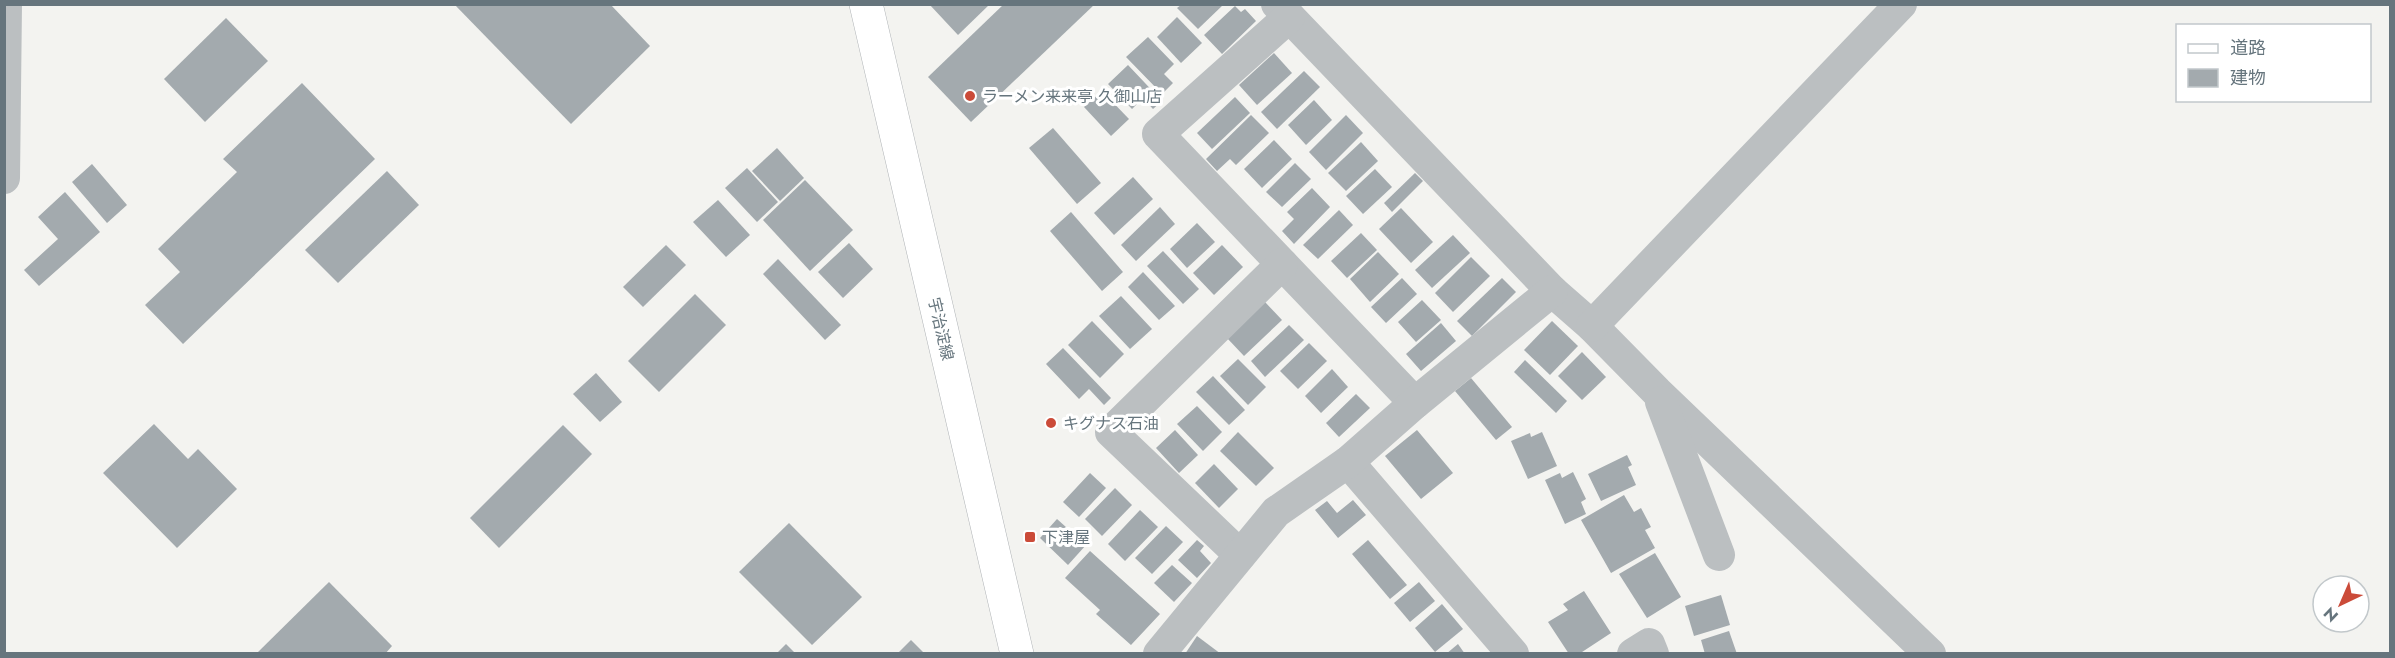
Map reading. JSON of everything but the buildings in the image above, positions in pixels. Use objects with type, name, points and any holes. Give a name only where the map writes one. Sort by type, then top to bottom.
[{"type":"main road","name":"宇治淀線","points":[[866,4],[1017,654]]},
{"type":"street","points":[[4,178],[6,4]]},
{"type":"street","points":[[1592,326],[1901,4]]},
{"type":"street","points":[[1415,403],[1158,134],[1283,11],[1552,291],[1592,326],[1657,392],[1930,654]]},
{"type":"street","points":[[1240,555],[1111,432],[1282,264]]},
{"type":"street","points":[[1159,654],[1276,512],[1348,462],[1415,403],[1552,291]]},
{"type":"street","points":[[1657,392],[1719,555]]},
{"type":"street","points":[[1348,462],[1513,654]]},
{"type":"street","points":[[1633,654],[1649,644],[1653,654]]},
{"type":"place","name":"ラーメン来来亭 久御山店","points":[[970,96]]},
{"type":"place","name":"キグナス石油","points":[[1051,423]]},
{"type":"place","name":"下津屋","points":[[1030,537]]}]
